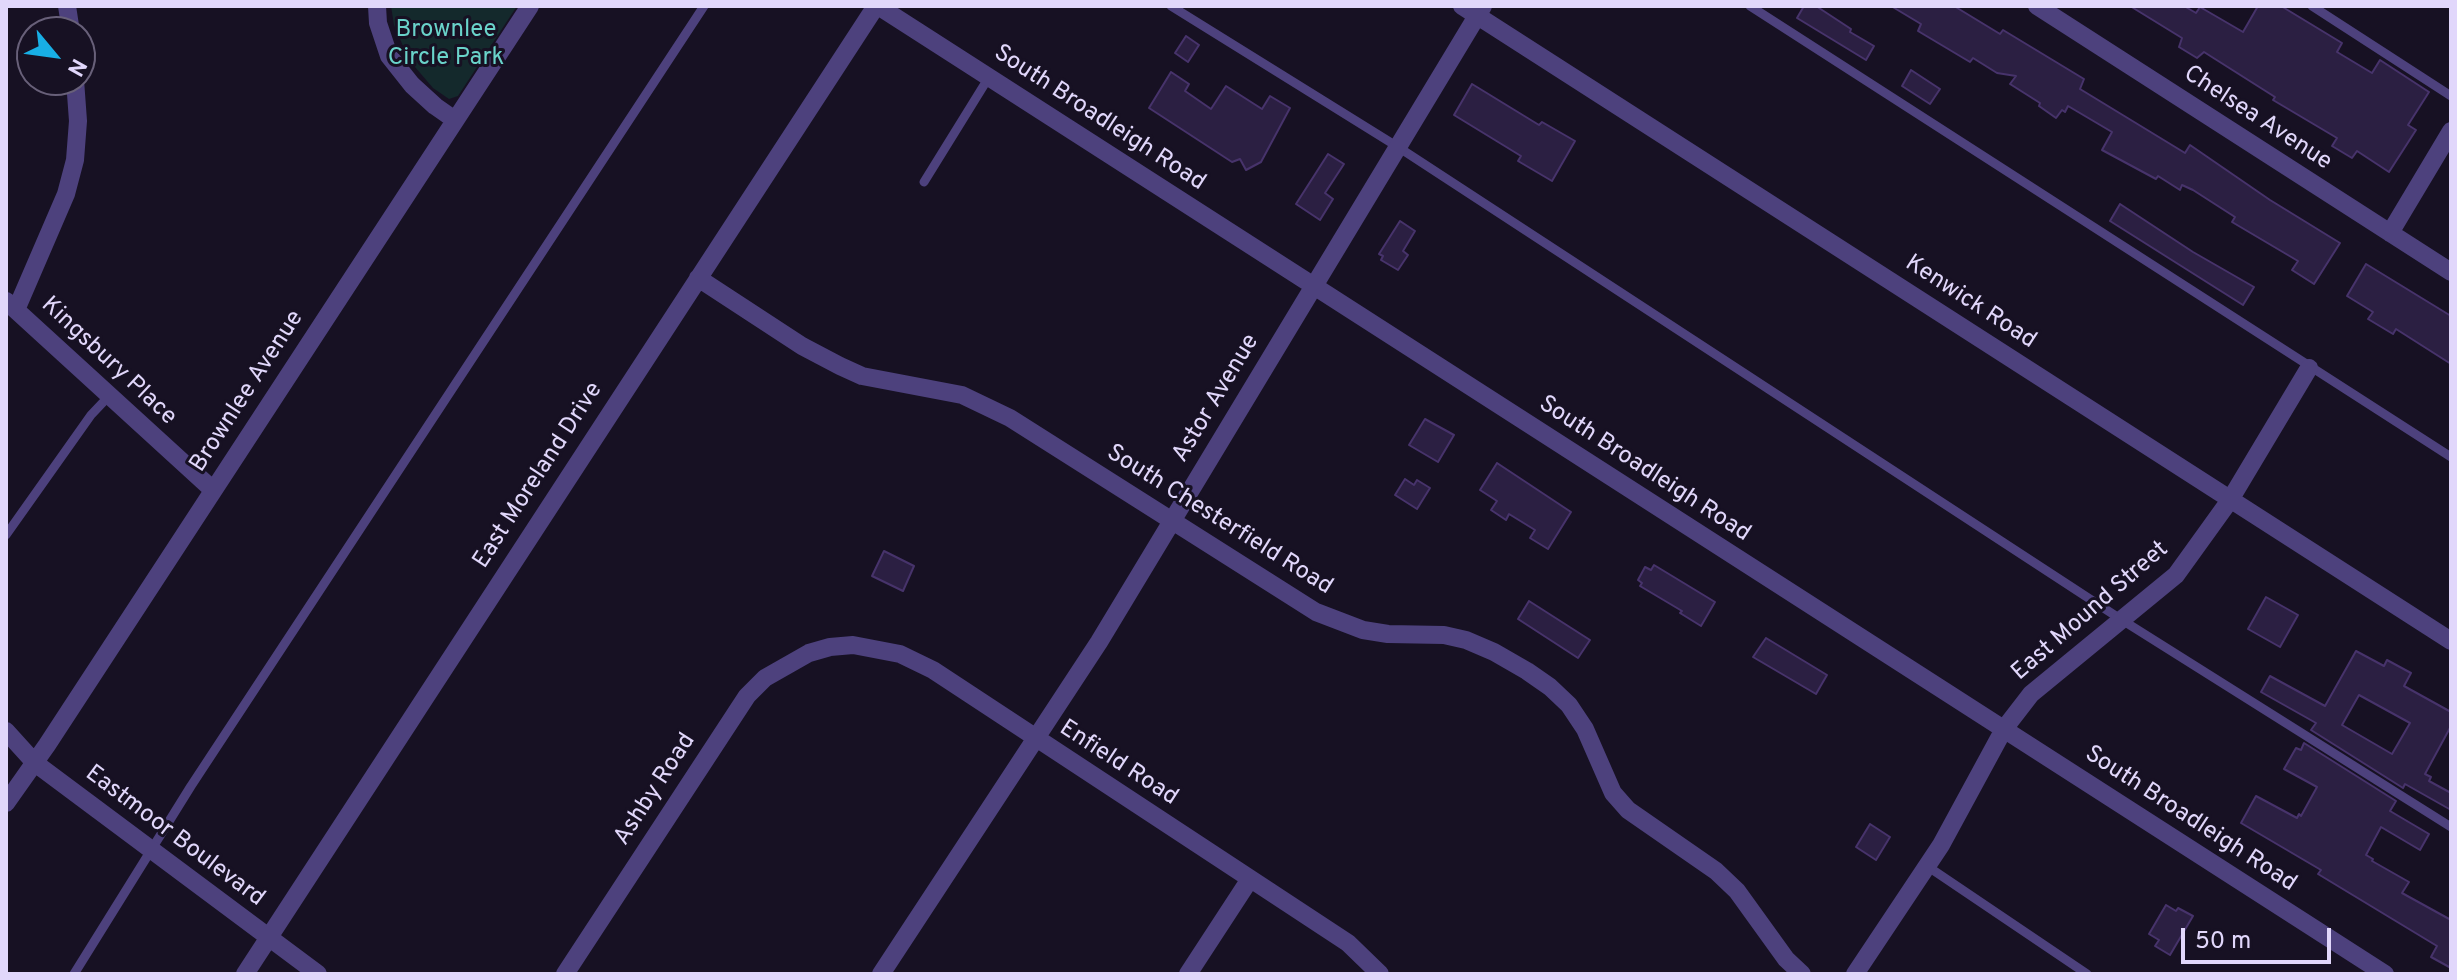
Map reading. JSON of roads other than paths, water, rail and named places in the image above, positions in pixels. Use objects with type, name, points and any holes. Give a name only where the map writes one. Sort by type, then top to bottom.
[{"type":"street","points":[[377,6],[378,23],[389,56],[412,85],[455,120]]},
{"type":"street","name":"Brownlee Avenue","points":[[6,803],[530,6]]},
{"type":"street","name":"South Broadleigh Road","points":[[877,6],[2385,974]]},
{"type":"street","name":"East Moreland Drive","points":[[245,974],[877,6]]},
{"type":"street","name":"Chelsea Avenue","points":[[2037,6],[2451,272]]},
{"type":"street","name":"Astor Avenue","points":[[881,974],[1099,642],[1398,147],[1474,9]]},
{"type":"street","name":"Kenwick Road","points":[[1474,9],[2451,641]]},
{"type":"street","points":[[11,306],[66,194],[75,160],[76,96]]},
{"type":"street","points":[[2390,233],[2451,131]]},
{"type":"street","name":"South Chesterfield Road","points":[[698,278],[802,346],[862,376],[962,395],[1010,418],[1316,612],[1340,623],[1388,634],[1444,635],[1466,640],[1494,652],[1550,687],[1569,705],[1585,729],[1613,793],[1646,824],[1716,871],[1737,891],[1786,959],[1802,974]]},
{"type":"street","name":"Kingsbury Place","points":[[11,306],[213,490]]},
{"type":"street","name":"East Mound Street","points":[[1855,974],[1941,845],[2004,729],[2031,694],[2176,575],[2230,500],[2309,368]]},
{"type":"street","name":"Enfield Road","points":[[809,653],[853,645],[900,654],[933,670],[1348,943],[1380,974]]},
{"type":"street","name":"Ashby Road","points":[[565,974],[747,696],[765,678],[809,653]]},
{"type":"street","name":"Eastmoor Boulevard","points":[[6,731],[35,763],[318,974]]},
{"type":"street","points":[[1188,974],[1250,879]]},
{"type":"lane","points":[[74,974],[200,773],[704,6]]},
{"type":"lane","points":[[1171,6],[1398,147],[2122,620],[2451,827]]},
{"type":"lane","points":[[1750,6],[2451,457]]},
{"type":"lane","points":[[2312,6],[2451,96]]},
{"type":"lane","points":[[924,182],[989,77]]},
{"type":"lane","points":[[6,535],[91,415],[109,396]]},
{"type":"lane","points":[[1927,866],[2087,974]]},
{"type":"park label","name":"Brownlee Circle Park","points":[[446,45]]}]
